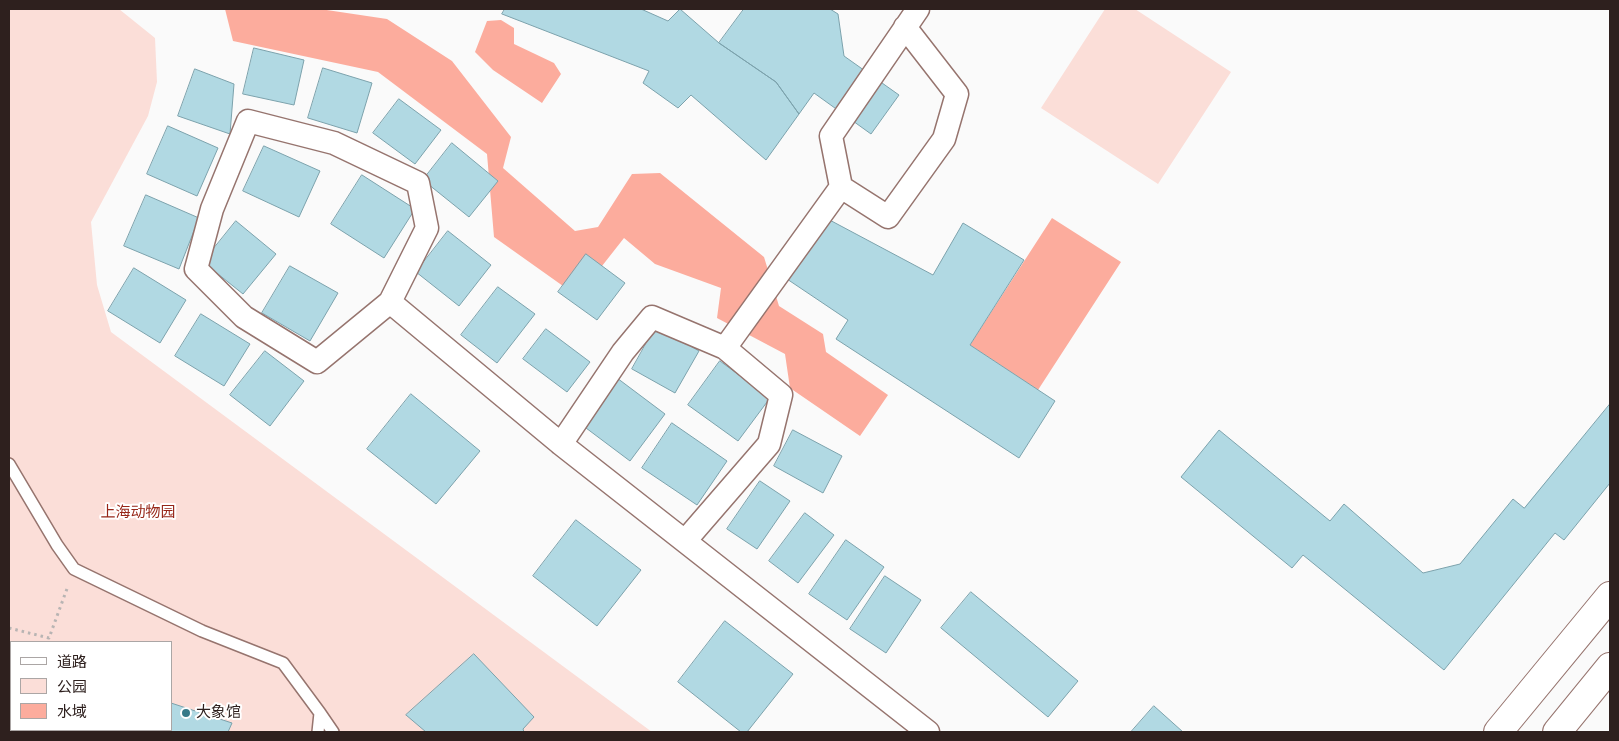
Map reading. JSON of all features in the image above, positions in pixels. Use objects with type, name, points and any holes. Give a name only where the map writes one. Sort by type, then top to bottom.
[{"type":"main road","points":[[1498,732],[1610,596]]},
{"type":"main road","points":[[1557,732],[1610,667]]},
{"type":"street","points":[[725,348],[841,187],[831,136],[918,9]]},
{"type":"street","points":[[841,187],[888,217],[944,139],[957,94],[905,27]]},
{"type":"street","points":[[248,122],[334,143],[418,183],[427,228],[390,302],[317,362],[244,318],[196,269],[212,209],[248,122]]},
{"type":"street","points":[[390,302],[561,444],[928,732]]},
{"type":"street","points":[[561,444],[623,352],[652,317],[725,348],[781,395],[769,444],[685,541]]},
{"type":"lane","points":[[9,464],[56,545],[74,569],[202,631],[283,664],[332,732]]},
{"type":"lane","points":[[318,732],[320,713]]},
{"type":"path","points":[[9,628],[49,638],[74,569]]},
{"type":"green space","name":"上海动物园","points":[[9,9],[119,9],[155,38],[157,82],[148,116],[91,222],[97,285],[111,332],[652,732],[9,732]]},
{"type":"green space","points":[[1105,9],[1135,9],[1231,72],[1158,184],[1041,108]]},
{"type":"water","points":[[225,9],[320,9],[387,19],[452,61],[511,137],[503,168],[575,231],[598,227],[632,174],[660,173],[764,257],[779,306],[823,334],[826,352],[888,395],[860,436],[790,388],[785,354],[717,318],[721,288],[655,264],[624,238],[602,266],[563,286],[494,237],[487,154],[378,72],[233,41]]},
{"type":"water","points":[[501,20],[514,28],[514,44],[554,63],[561,74],[542,103],[493,70],[475,52],[487,21]]},
{"type":"water","points":[[1052,218],[1121,262],[1038,390],[970,345]]},
{"type":"building","points":[[505,9],[641,9],[668,21],[680,9],[719,43],[776,82],[799,114],[766,160],[691,95],[678,108],[643,83],[649,71],[502,14]]},
{"type":"building","points":[[744,9],[830,9],[838,14],[844,56],[899,95],[871,134],[814,93],[799,114],[776,82],[719,43]]},
{"type":"building","points":[[254,48],[304,60],[294,105],[243,94]]},
{"type":"building","points":[[323,68],[372,83],[357,133],[308,118]]},
{"type":"building","points":[[195,69],[234,84],[230,134],[178,116]]},
{"type":"building","points":[[399,99],[441,130],[415,164],[373,133]]},
{"type":"building","points":[[168,126],[218,148],[197,196],[147,174]]},
{"type":"building","points":[[452,143],[498,181],[469,217],[423,180]]},
{"type":"building","points":[[264,146],[320,171],[299,217],[243,191]]},
{"type":"building","points":[[362,175],[415,209],[384,258],[331,224]]},
{"type":"building","points":[[146,195],[199,218],[179,269],[124,246]]},
{"type":"building","points":[[824,217],[933,275],[963,223],[1024,260],[970,345],[1055,401],[1019,458],[836,339],[848,320],[781,275]]},
{"type":"building","points":[[236,221],[276,254],[243,294],[203,262]]},
{"type":"building","points":[[448,231],[491,265],[459,306],[416,272]]},
{"type":"building","points":[[586,254],[625,283],[597,320],[558,292]]},
{"type":"building","points":[[290,266],[338,293],[310,341],[262,313]]},
{"type":"building","points":[[134,268],[186,300],[160,343],[108,311]]},
{"type":"building","points":[[498,287],[535,314],[497,363],[461,335]]},
{"type":"building","points":[[201,314],[250,344],[224,386],[175,356]]},
{"type":"building","points":[[656,326],[699,351],[675,393],[632,369]]},
{"type":"building","points":[[546,329],[590,362],[567,392],[523,359]]},
{"type":"building","points":[[265,351],[304,381],[270,426],[230,395]]},
{"type":"building","points":[[720,361],[770,398],[738,441],[688,405]]},
{"type":"building","points":[[617,378],[665,414],[630,461],[582,425]]},
{"type":"building","points":[[411,394],[480,451],[436,504],[367,449]]},
{"type":"building","points":[[1610,404],[1610,483],[1564,540],[1555,533],[1444,670],[1303,555],[1292,568],[1181,477],[1219,430],[1330,521],[1344,504],[1423,573],[1460,564],[1513,499],[1524,508]]},
{"type":"building","points":[[672,423],[727,461],[697,505],[642,468]]},
{"type":"building","points":[[793,430],[842,456],[823,493],[774,466]]},
{"type":"building","points":[[760,481],[790,501],[757,549],[727,529]]},
{"type":"building","points":[[805,513],[834,535],[798,583],[769,561]]},
{"type":"building","points":[[576,520],[641,570],[597,626],[533,576]]},
{"type":"building","points":[[846,540],[884,567],[847,620],[809,594]]},
{"type":"building","points":[[885,576],[921,600],[886,653],[850,629]]},
{"type":"building","points":[[971,592],[1078,681],[1048,717],[941,628]]},
{"type":"building","points":[[725,621],[793,674],[747,732],[741,732],[678,682]]},
{"type":"building","points":[[474,654],[534,717],[523,729],[524,732],[426,732],[406,715]]},
{"type":"building","name":"大象馆","points":[[172,703],[232,723],[228,732],[113,732],[172,731]]},
{"type":"building","points":[[1154,706],[1183,732],[1131,732]]},
{"type":"place","name":"大象馆","points":[[186,713]]}]
